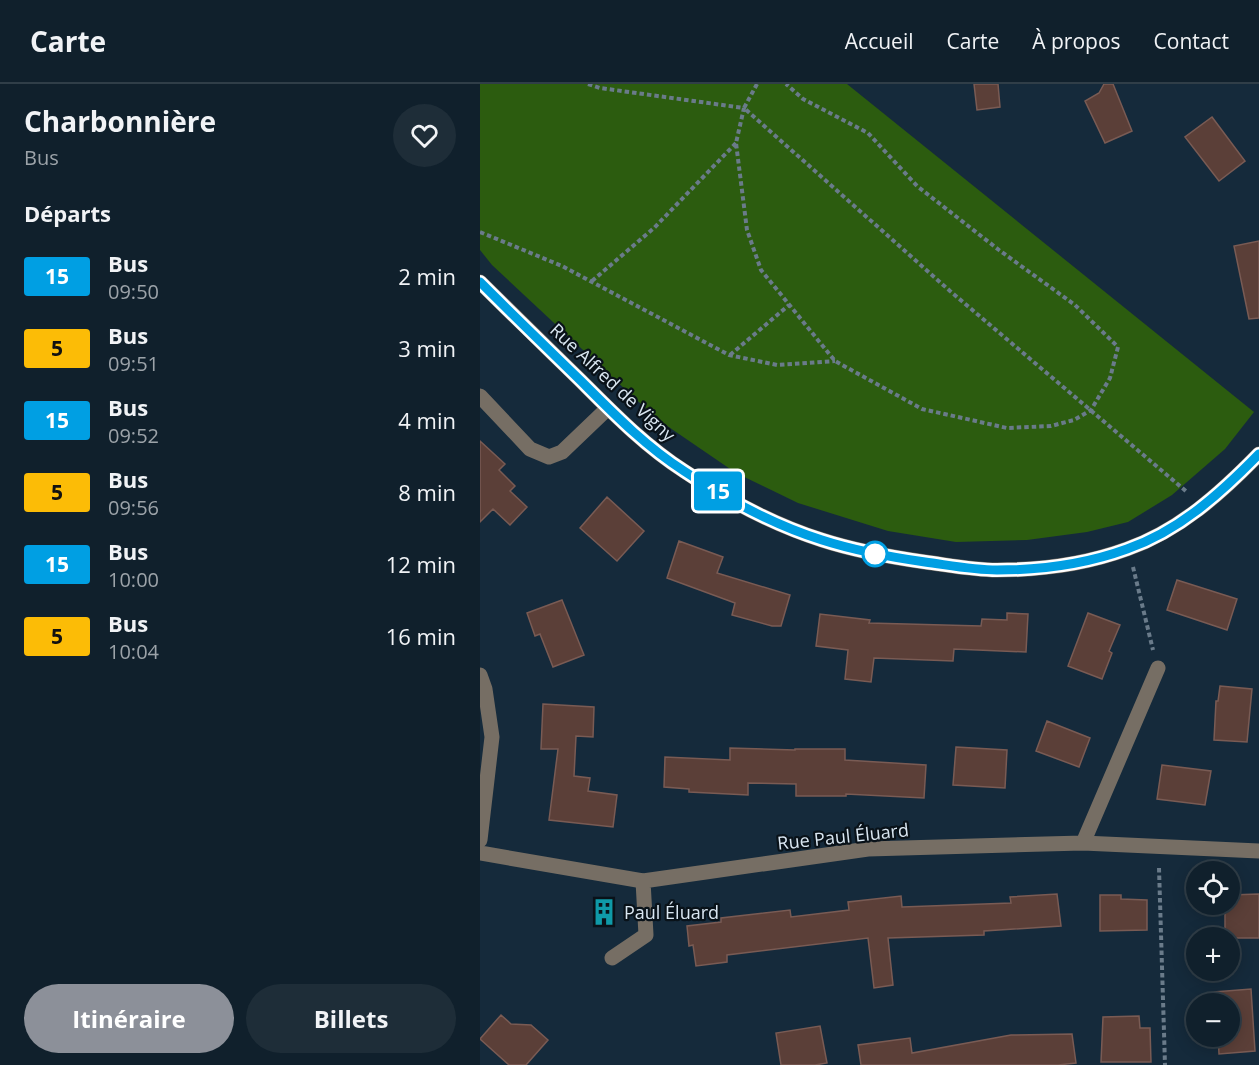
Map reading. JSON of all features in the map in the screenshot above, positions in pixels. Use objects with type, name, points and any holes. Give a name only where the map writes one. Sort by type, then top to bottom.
[{"type":"street","name":"Rue Alfred de Vigny","points":[[480,282],[638,436],[683,471],[756,513],[821,540],[881,556],[996,570],[1053,567],[1089,560],[1128,549],[1167,530],[1204,506],[1259,454]]},
{"type":"street","points":[[480,396],[530,449],[549,457],[562,452],[608,408]]},
{"type":"street","points":[[1083,843],[1158,668]]},
{"type":"street","points":[[480,675],[485,689],[492,737],[480,840]]},
{"type":"street","name":"Rue Paul Éluard","points":[[480,853],[643,881],[868,849],[1083,843],[1259,851]]},
{"type":"street","points":[[612,958],[646,935],[643,881]]},
{"type":"path","points":[[588,84],[600,88],[744,108],[950,291],[1190,495]]},
{"type":"path","points":[[757,84],[744,108],[736,143],[747,230],[761,270],[835,361],[922,409],[1007,428],[1051,426],[1074,420],[1090,410],[1110,378],[1118,347],[1075,305],[917,186],[868,133],[803,99],[786,84]]},
{"type":"path","points":[[591,281],[654,228],[736,143]]},
{"type":"path","points":[[480,232],[562,266],[729,355],[777,365],[835,361]]},
{"type":"path","points":[[729,355],[789,305]]},
{"type":"path","points":[[1128,549],[1158,668]]},
{"type":"path","points":[[1158,846],[1166,1065]]},
{"type":"green space","points":[[480,84],[847,84],[1254,412],[1225,449],[1172,495],[1128,522],[1087,532],[1027,540],[956,542],[888,531],[798,503],[736,473],[657,419],[492,265],[480,250]]},
{"type":"building","points":[[974,84],[998,84],[1000,107],[977,110]]},
{"type":"building","points":[[1104,84],[1113,84],[1132,131],[1105,143],[1085,101],[1099,93]]},
{"type":"building","points":[[1212,117],[1245,161],[1219,181],[1185,137]]},
{"type":"building","points":[[1259,241],[1259,318],[1249,319],[1234,246]]},
{"type":"building","points":[[480,441],[505,464],[499,470],[515,486],[510,491],[527,507],[510,525],[493,509],[480,522]]},
{"type":"building","points":[[607,497],[644,531],[617,561],[580,528]]},
{"type":"building","points":[[679,541],[723,557],[717,573],[790,595],[781,626],[772,626],[732,615],[735,603],[667,578]]},
{"type":"building","points":[[1177,580],[1237,599],[1227,630],[1167,610]]},
{"type":"building","points":[[562,600],[584,655],[553,667],[540,634],[535,636],[527,613]]},
{"type":"building","points":[[1007,613],[1028,614],[1026,652],[954,649],[953,661],[874,658],[871,682],[845,679],[848,650],[816,646],[820,614],[870,620],[869,623],[981,626],[982,619],[1007,620]]},
{"type":"building","points":[[1088,613],[1120,625],[1109,651],[1112,653],[1102,679],[1068,666]]},
{"type":"building","points":[[1220,686],[1252,689],[1247,742],[1214,740],[1216,701],[1218,701]]},
{"type":"building","points":[[543,704],[594,707],[593,737],[576,736],[574,776],[590,778],[588,791],[617,795],[613,827],[549,820],[558,749],[541,749]]},
{"type":"building","points":[[1047,721],[1090,738],[1079,767],[1036,751]]},
{"type":"building","points":[[956,747],[1007,750],[1005,788],[953,785]]},
{"type":"building","points":[[730,748],[845,749],[845,760],[926,765],[924,798],[846,794],[846,796],[796,796],[796,784],[748,783],[748,795],[689,792],[689,789],[664,787],[665,757],[730,760]]},
{"type":"building","points":[[1162,765],[1211,771],[1205,805],[1157,799]]},
{"type":"building","points":[[1057,894],[1061,926],[984,931],[984,935],[888,938],[893,985],[874,988],[868,938],[727,955],[727,962],[696,966],[693,945],[689,946],[687,926],[721,922],[721,918],[790,910],[791,917],[849,910],[848,902],[901,896],[902,907],[1011,903],[1010,897]]},
{"type":"building","points":[[1259,894],[1259,938],[1240,938],[1240,927],[1225,927],[1225,915],[1240,915],[1240,895]]},
{"type":"building","points":[[1100,895],[1121,895],[1121,899],[1147,900],[1147,930],[1100,931]]},
{"type":"building","points":[[1251,989],[1255,1051],[1219,1054],[1219,1047],[1240,1047],[1240,993],[1214,992]]},
{"type":"building","points":[[501,1015],[511,1024],[531,1025],[548,1040],[526,1065],[509,1065],[480,1039]]},
{"type":"building","points":[[1139,1016],[1140,1028],[1150,1028],[1151,1062],[1101,1062],[1103,1017]]},
{"type":"building","points":[[820,1026],[827,1063],[781,1065],[776,1033]]},
{"type":"building","points":[[1072,1034],[1076,1063],[1058,1065],[861,1065],[858,1045],[910,1038],[912,1053],[1011,1035]]},
{"type":"bus line","name":"15","points":[[480,282],[638,436],[683,471],[756,513],[821,540],[881,556],[996,570],[1053,567],[1089,560],[1128,549],[1167,530],[1204,506],[1259,454]]},
{"type":"place","name":"Paul Éluard","points":[[604,912]]}]
